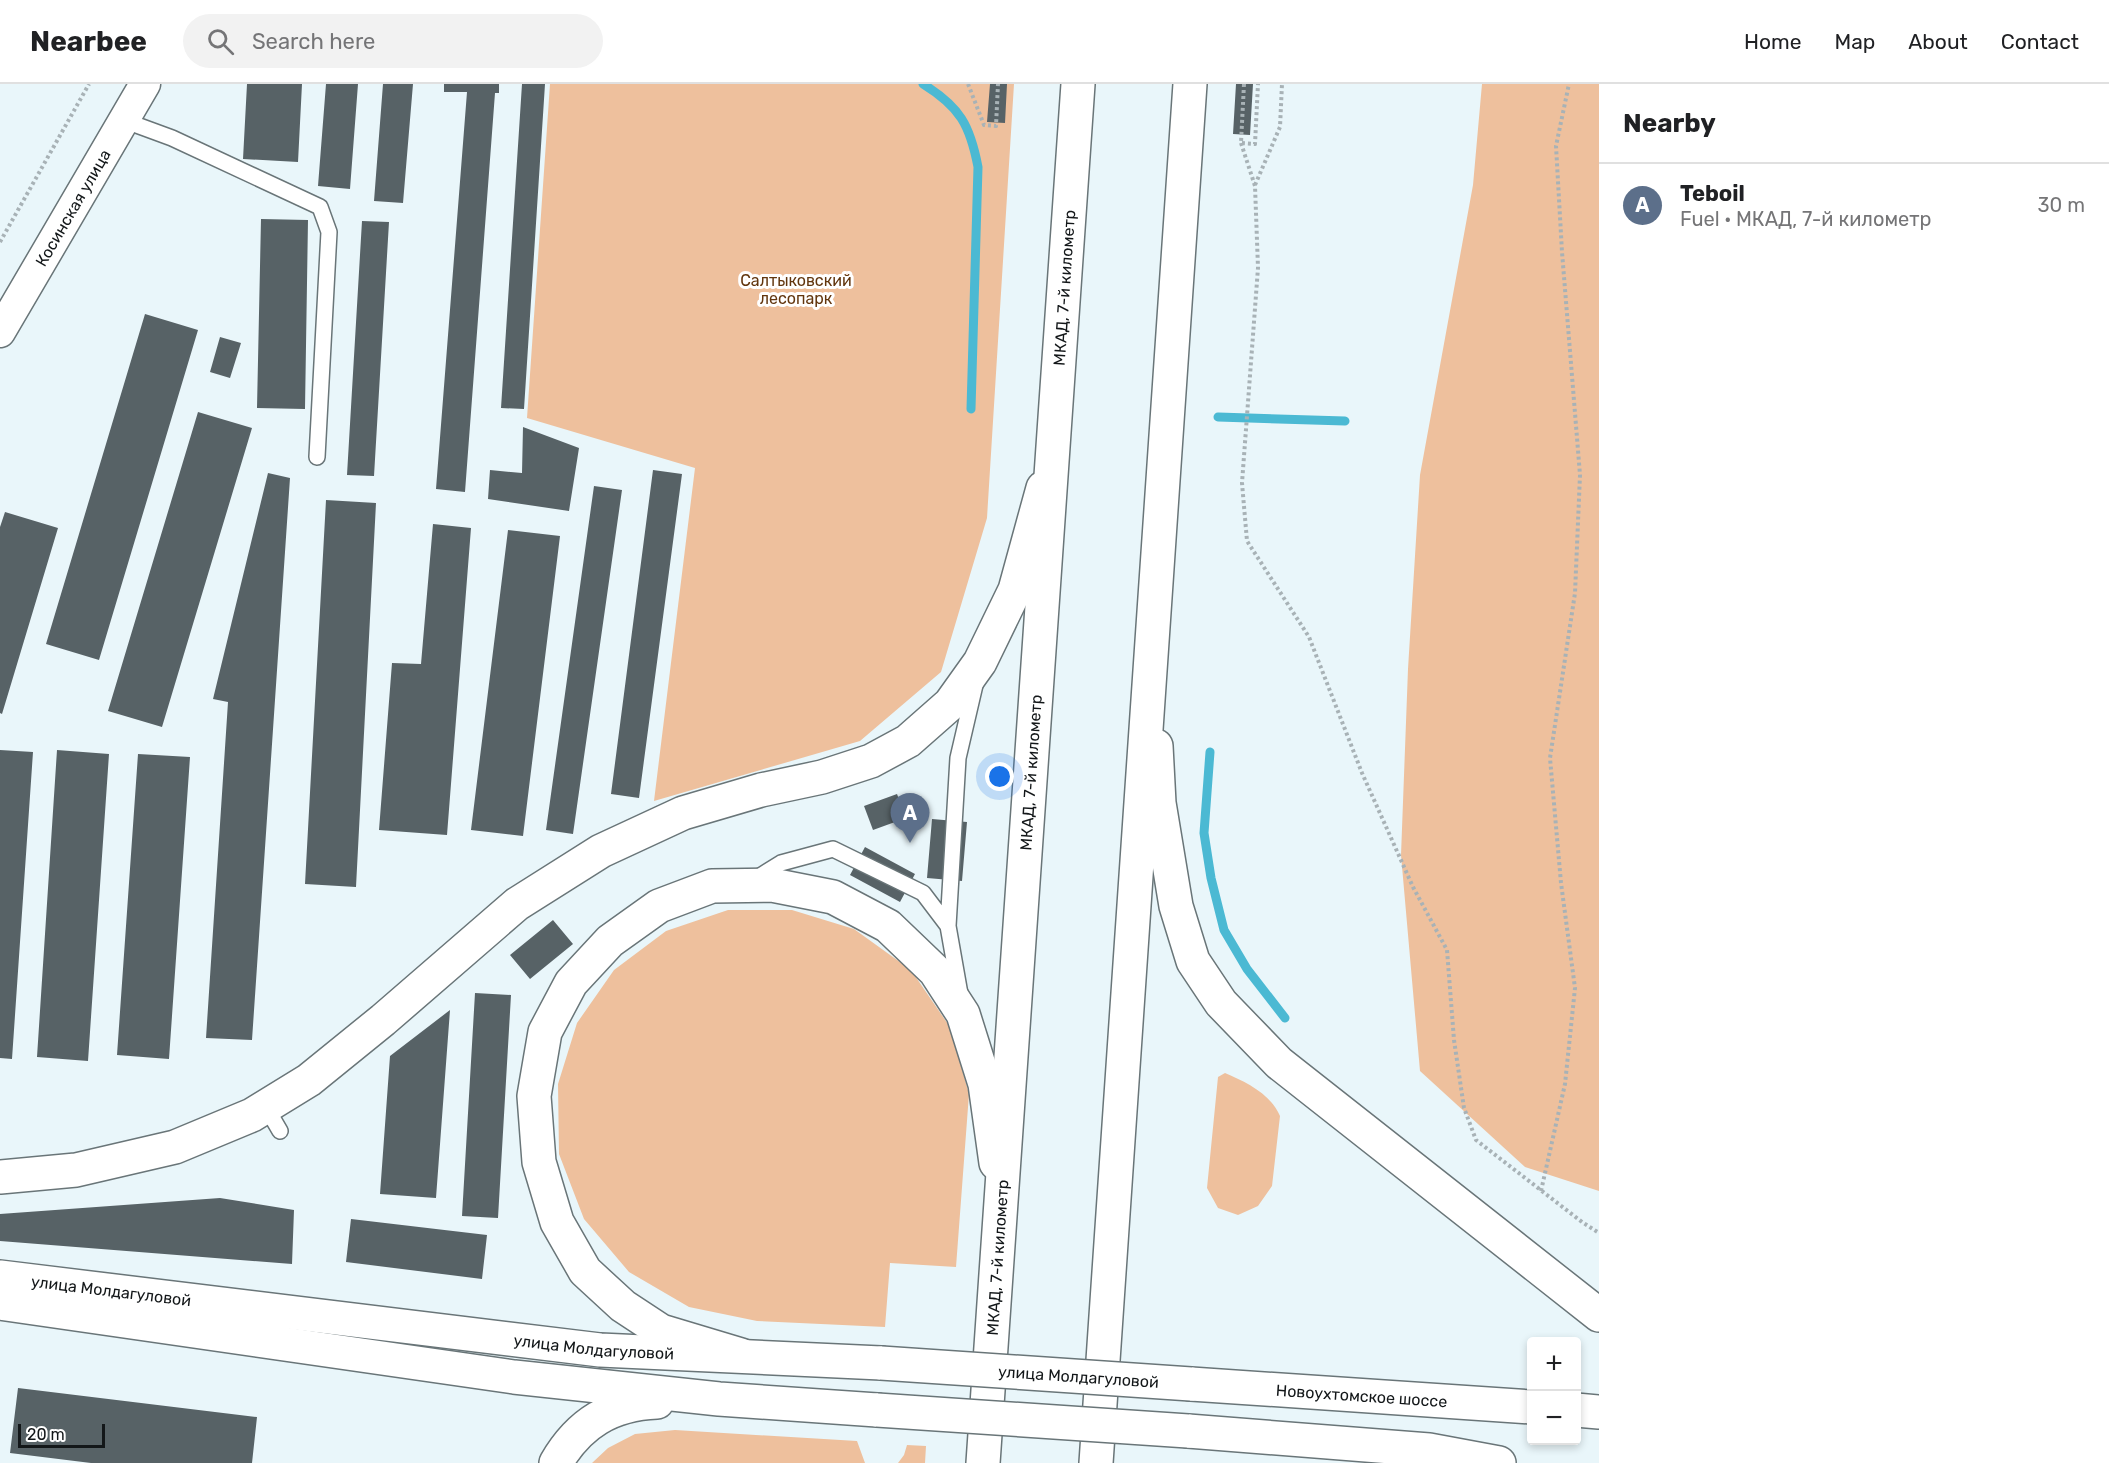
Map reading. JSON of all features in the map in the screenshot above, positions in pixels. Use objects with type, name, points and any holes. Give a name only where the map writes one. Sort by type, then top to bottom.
[{"type":"main road","name":"МКАД, 7-й километр","points":[[983,1463],[1078,84]]},
{"type":"main road","points":[[1096,1463],[1190,84]]},
{"type":"main road","points":[[0,1177],[76,1170],[175,1147],[252,1115],[273,1119],[318,1073],[517,904],[592,857],[683,813],[871,762],[908,741],[950,704],[980,662],[1015,590],[1053,452]]},
{"type":"main road","points":[[1151,660],[1159,803],[1176,906],[1193,961],[1221,1003],[1279,1063],[1599,1315]]},
{"type":"main road","points":[[741,1355],[661,1330],[623,1306],[585,1272],[557,1222],[538,1162],[534,1096],[545,1032],[571,983],[610,941],[659,906],[712,886],[772,885],[833,897],[888,926],[935,971],[963,1014],[985,1084],[1001,1200]]},
{"type":"main road","name":"улица Молдагуловой","points":[[0,1277],[600,1350],[881,1363],[1191,1384]]},
{"type":"main road","name":"улица Молдагуловой","points":[[0,1304],[514,1377],[718,1399],[1429,1450],[1499,1463]]},
{"type":"main road","name":"Новоухтомское шоссе","points":[[1191,1384],[1527,1407]]},
{"type":"main road","points":[[556,1463],[565,1447],[595,1418],[634,1402],[718,1399]]},
{"type":"main road","points":[[1581,1410],[1599,1412]]},
{"type":"street","name":"Косинская улица","points":[[0,332],[145,84]]},
{"type":"lane","points":[[123,120],[172,138],[320,207],[328,232],[317,457]]},
{"type":"lane","points":[[963,1014],[948,926],[958,758],[980,662]]},
{"type":"lane","points":[[744,886],[781,863],[833,849],[923,893],[948,926]]},
{"type":"path","points":[[0,242],[88,84]]},
{"type":"path","points":[[968,84],[984,125],[996,126],[998,84]]},
{"type":"path","points":[[1244,84],[1241,143],[1255,186],[1258,268],[1242,483],[1247,541],[1309,637],[1362,773],[1413,887],[1447,950],[1454,1040],[1464,1108],[1476,1140],[1599,1233]]},
{"type":"path","points":[[1241,143],[1255,144],[1258,84]]},
{"type":"path","points":[[1255,186],[1280,127],[1282,84]]},
{"type":"path","points":[[1541,1191],[1565,1084],[1575,988],[1561,884],[1550,758],[1575,593],[1580,475],[1556,146],[1569,84]]},
{"type":"green space","name":"Салтыковский лесопарк","points":[[550,84],[1014,84],[987,518],[941,672],[860,741],[654,801],[695,468],[527,418]]},
{"type":"green space","points":[[1482,84],[1599,84],[1599,1191],[1525,1167],[1420,1071],[1401,855],[1408,669],[1420,475],[1473,185]]},
{"type":"green space","points":[[728,910],[792,910],[854,929],[911,970],[950,1027],[969,1094],[956,1267],[890,1263],[885,1327],[757,1321],[689,1307],[629,1272],[584,1219],[559,1154],[558,1084],[577,1023],[614,970],[666,931]]},
{"type":"green space","points":[[1225,1073],[1264,1095],[1271,1101],[1280,1116],[1272,1186],[1258,1206],[1238,1215],[1218,1208],[1207,1188],[1218,1077]]},
{"type":"green space","points":[[675,1430],[857,1441],[865,1463],[592,1463],[608,1448],[635,1434]]},
{"type":"green space","points":[[907,1445],[926,1446],[925,1463],[898,1463]]},
{"type":"building","points":[[247,84],[302,84],[298,162],[243,159]]},
{"type":"building","points":[[326,84],[358,84],[350,189],[318,186]]},
{"type":"building","points":[[383,84],[413,84],[403,203],[374,201]]},
{"type":"building","points":[[444,84],[499,84],[499,93],[495,93],[465,492],[436,489],[467,92],[444,92]]},
{"type":"building","points":[[522,84],[545,84],[524,409],[501,408]]},
{"type":"building","points":[[990,84],[1007,84],[1005,123],[987,122]]},
{"type":"building","points":[[1236,84],[1253,84],[1250,135],[1233,134]]},
{"type":"building","points":[[261,219],[308,220],[305,409],[257,408]]},
{"type":"building","points":[[362,221],[389,222],[374,476],[347,475]]},
{"type":"building","points":[[145,314],[198,330],[99,660],[46,644]]},
{"type":"building","points":[[220,337],[241,343],[230,378],[210,372]]},
{"type":"building","points":[[198,412],[252,428],[162,727],[108,711]]},
{"type":"building","points":[[523,427],[579,448],[569,511],[488,499],[490,470],[522,473]]},
{"type":"building","points":[[653,470],[682,474],[639,798],[611,794]]},
{"type":"building","points":[[268,473],[290,478],[252,1040],[206,1038],[228,702],[213,699]]},
{"type":"building","points":[[594,486],[622,490],[573,834],[546,830]]},
{"type":"building","points":[[326,500],[376,503],[356,887],[305,884]]},
{"type":"building","points":[[5,512],[58,528],[2,714],[0,713],[0,527]]},
{"type":"building","points":[[433,524],[471,528],[447,835],[379,830],[392,663],[421,664]]},
{"type":"building","points":[[508,530],[560,536],[523,836],[471,830]]},
{"type":"building","points":[[0,750],[33,752],[12,1059],[0,1058]]},
{"type":"building","points":[[57,750],[109,754],[88,1061],[37,1057]]},
{"type":"building","points":[[138,754],[190,757],[169,1059],[117,1055]]},
{"type":"building","points":[[897,794],[906,818],[873,830],[864,806]]},
{"type":"building","points":[[932,819],[967,822],[962,881],[927,878]]},
{"type":"building","points":[[865,847],[915,874],[900,902],[850,875]]},
{"type":"building","points":[[553,920],[573,944],[530,979],[510,955]]},
{"type":"building","points":[[475,993],[511,995],[498,1218],[462,1216]]},
{"type":"building","points":[[450,1010],[436,1198],[380,1194],[390,1056]]},
{"type":"building","points":[[220,1198],[294,1210],[292,1264],[0,1241],[0,1214]]},
{"type":"building","points":[[351,1219],[487,1235],[482,1279],[346,1262]]},
{"type":"building","points":[[18,1388],[257,1417],[252,1463],[91,1463],[10,1453]]},
{"type":"waterway","points":[[923,84],[936,92],[955,109],[961,118],[967,128],[978,167],[971,409]]},
{"type":"waterway","points":[[1218,417],[1345,421]]},
{"type":"waterway","points":[[1210,752],[1204,833],[1211,878],[1224,930],[1247,969],[1285,1018]]},
{"type":"place","name":"Teboil","points":[[910,843]]}]
